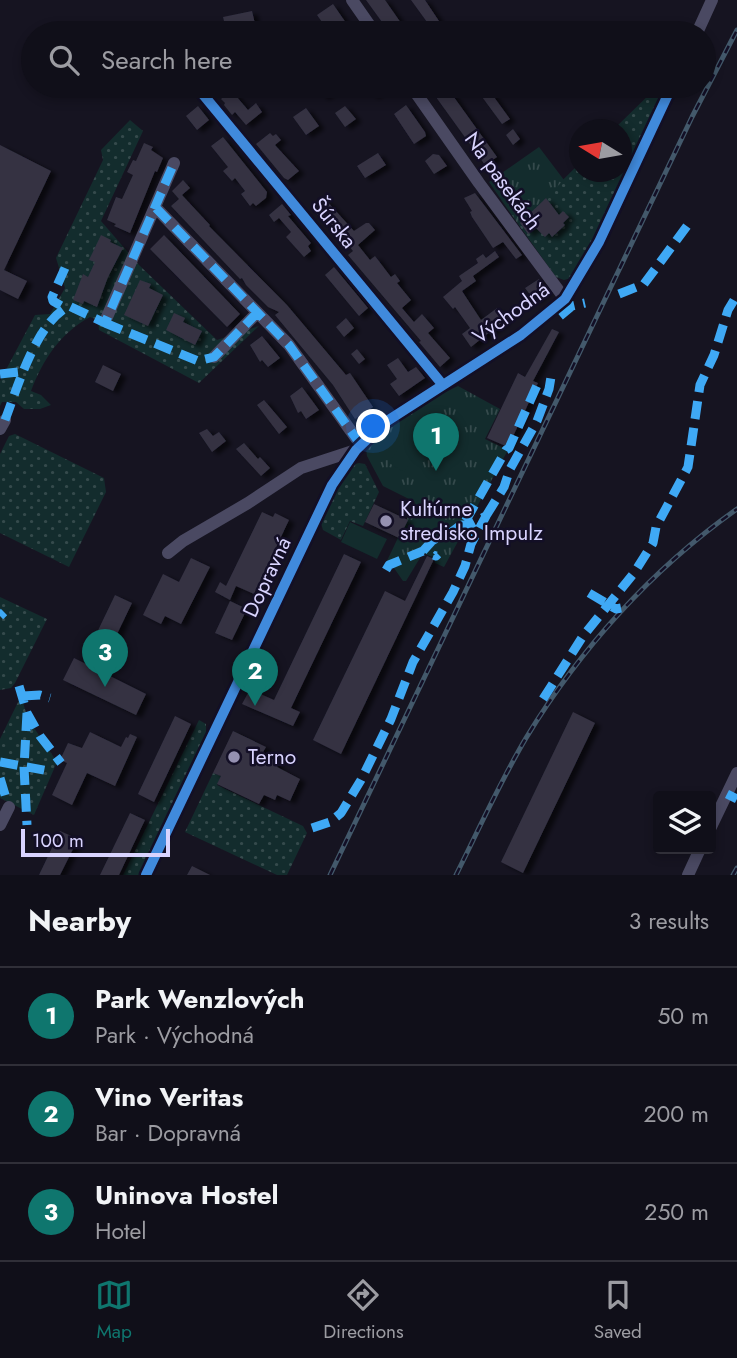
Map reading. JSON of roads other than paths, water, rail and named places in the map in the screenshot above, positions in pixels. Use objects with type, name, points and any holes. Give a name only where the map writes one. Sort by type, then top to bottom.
[{"type":"street","points":[[352,0],[367,21]]},
{"type":"street","points":[[702,21],[712,0]]},
{"type":"street","name":"Šúrska","points":[[206,98],[442,384]]},
{"type":"street","name":"Na pasekách","points":[[419,98],[478,183],[565,299]]},
{"type":"street","name":"Východná","points":[[168,553],[301,468],[358,447],[384,423],[540,322],[565,299],[599,242],[666,98]]},
{"type":"street","points":[[107,317],[174,163]]},
{"type":"street","points":[[156,208],[289,345],[358,447]]},
{"type":"street","points":[[214,357],[257,313]]},
{"type":"street","name":"Dopravná","points":[[146,875],[332,485],[358,447]]},
{"type":"street","points":[[716,816],[737,772]]},
{"type":"street","points":[[0,825],[9,807]]},
{"type":"street","points":[[688,875],[698,854]]},
{"type":"railway","points":[[716,71],[737,30]]},
{"type":"railway","points":[[330,875],[702,98]]},
{"type":"railway","points":[[456,875],[516,755],[570,673],[594,642],[647,584],[706,532],[737,509]]},
{"type":"railway","points":[[733,875],[737,868]]},
{"type":"place","name":"Park Wenzlových","points":[[436,471]]},
{"type":"place","name":"Kultúrne stredisko Impulz","points":[[386,521]]},
{"type":"place","name":"Uninova Hostel","points":[[105,687]]},
{"type":"place","name":"Vino Veritas","points":[[255,706]]},
{"type":"place","name":"Terno","points":[[234,757]]}]
